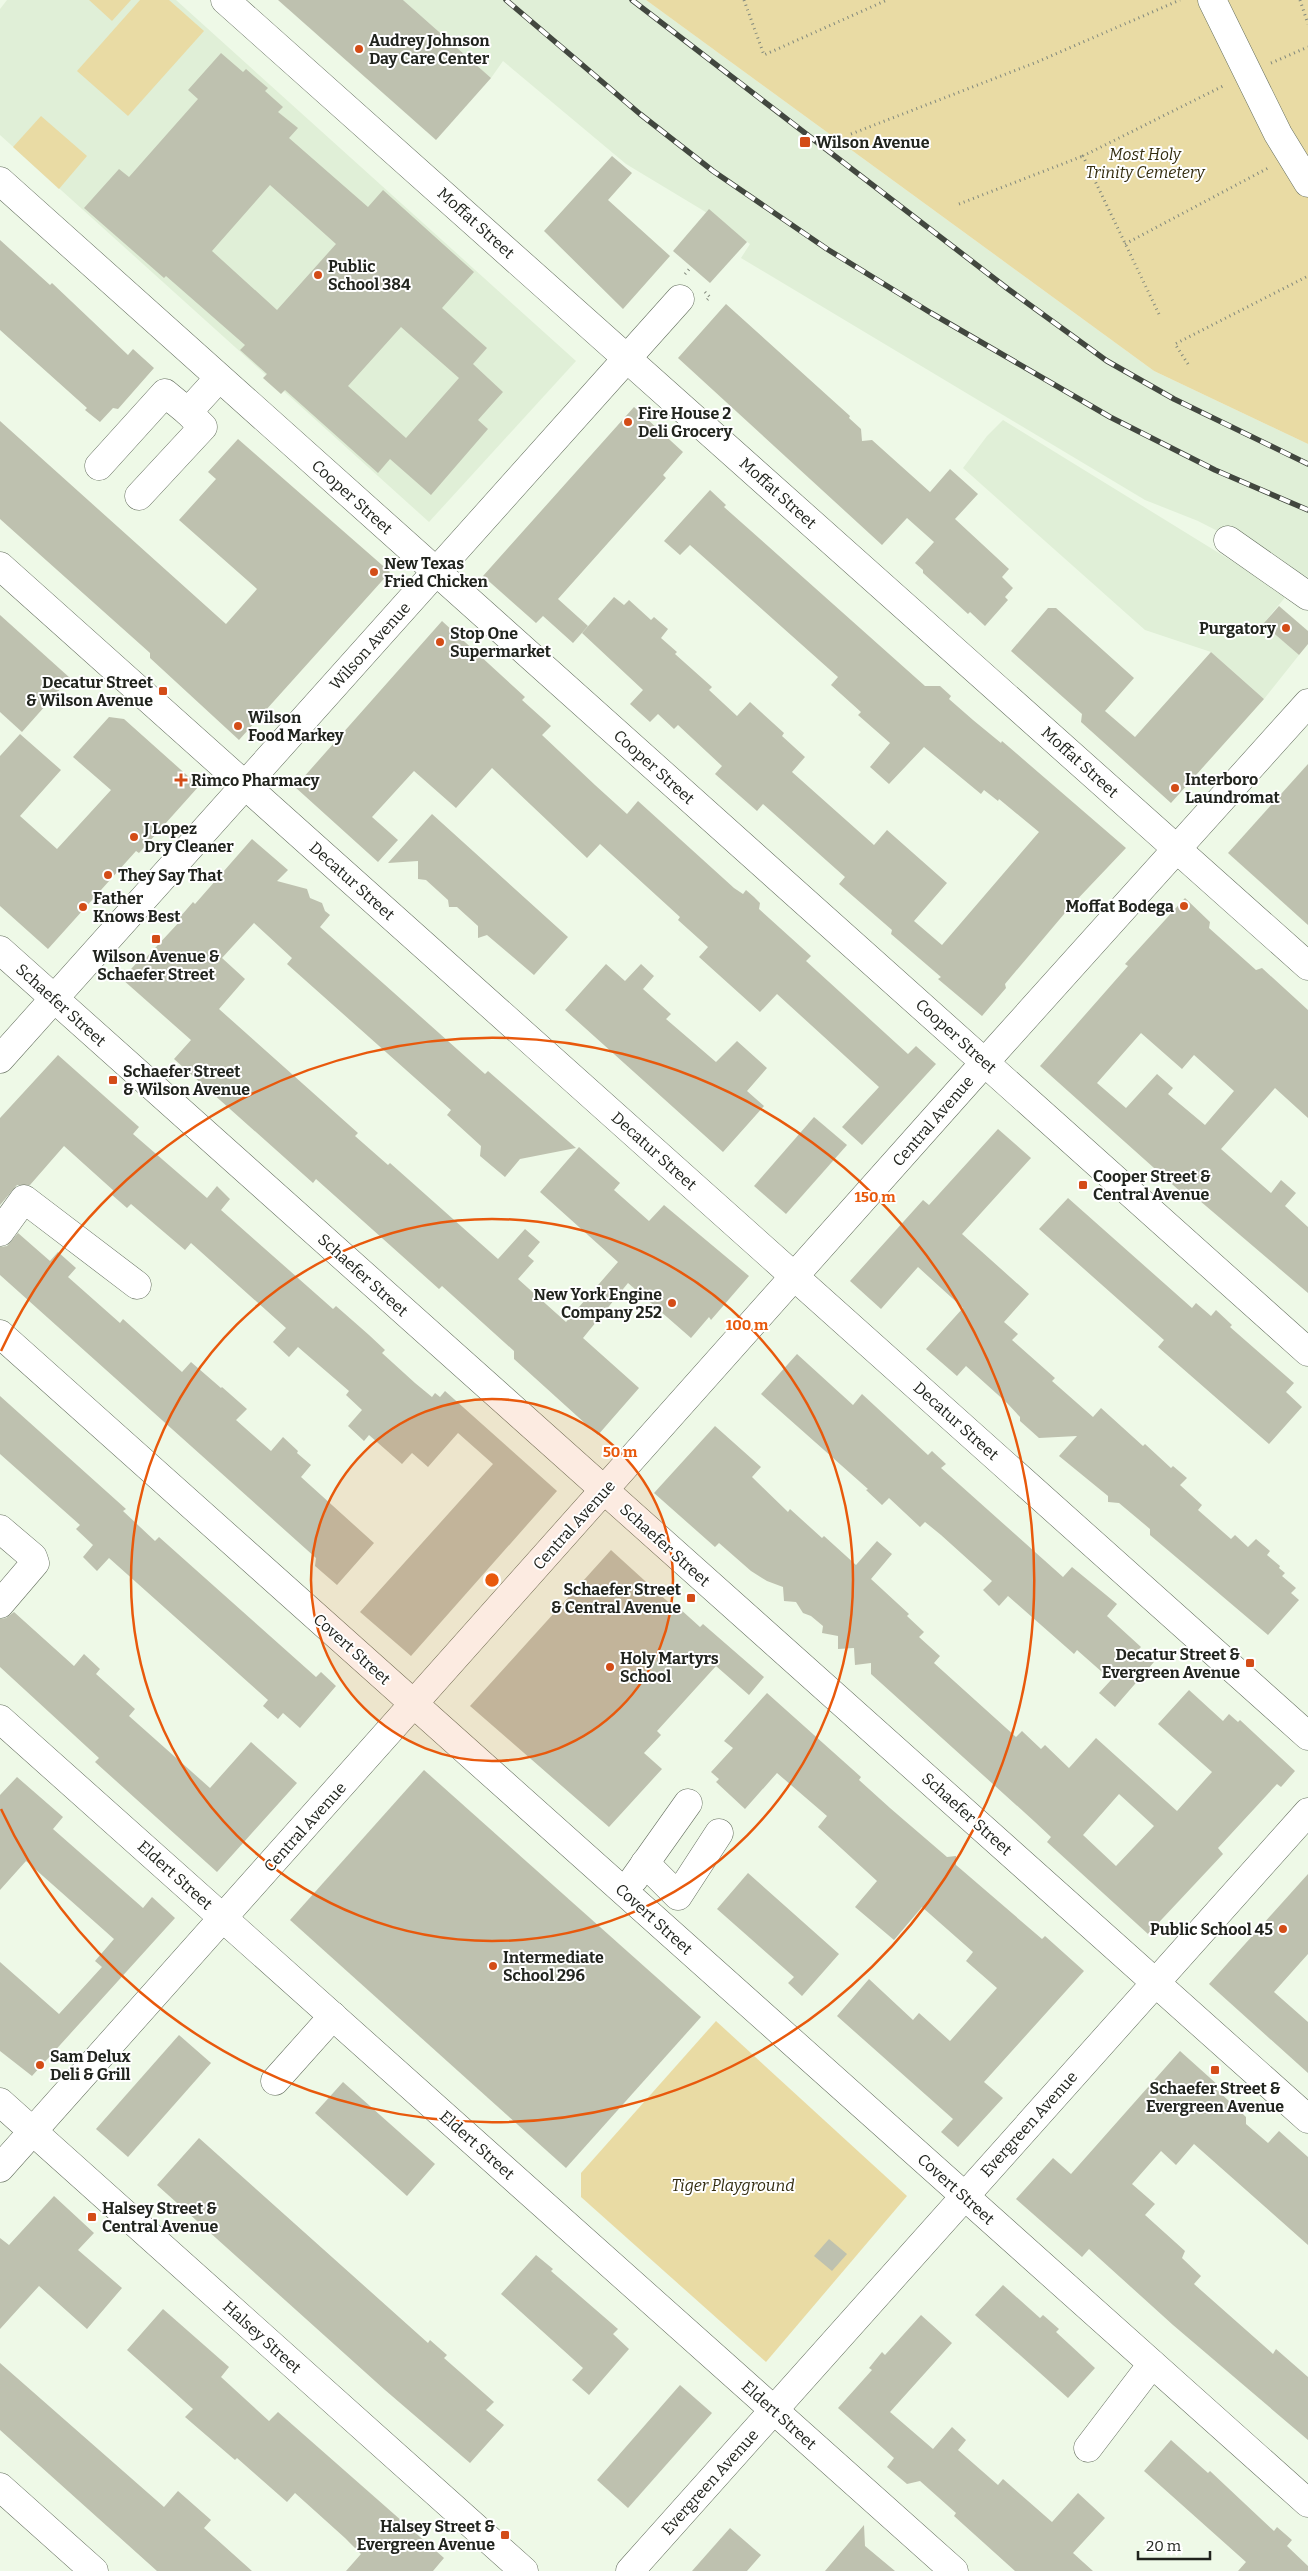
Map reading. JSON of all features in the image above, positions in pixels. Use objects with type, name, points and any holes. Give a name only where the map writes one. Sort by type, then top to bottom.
[{"type":"street","name":"Moffat Street","points":[[225,0],[1308,966]]},
{"type":"street","points":[[1212,0],[1278,134],[1308,183]]},
{"type":"street","name":"Cooper Street","points":[[0,181],[1308,1352]]},
{"type":"street","name":"Wilson Avenue","points":[[0,1059],[680,299]]},
{"type":"street","points":[[188,412],[220,378]]},
{"type":"street","points":[[100,466],[165,393],[203,427],[139,496]]},
{"type":"street","points":[[1228,540],[1308,596]]},
{"type":"street","name":"Decatur Street","points":[[0,566],[1308,1736]]},
{"type":"street","name":"Central Avenue","points":[[0,2168],[415,1705],[985,1062],[1178,850],[1308,703]]},
{"type":"street","name":"Schaefer Street","points":[[0,950],[1308,2119]]},
{"type":"street","points":[[0,1232],[24,1199],[137,1285]]},
{"type":"street","name":"Covert Street","points":[[0,1334],[1308,2503]]},
{"type":"street","points":[[0,1529],[33,1557],[35,1563],[0,1604]]},
{"type":"street","name":"Eldert Street","points":[[0,1719],[954,2571]]},
{"type":"street","points":[[625,1892],[688,1803]]},
{"type":"street","name":"Evergreen Avenue","points":[[630,2571],[1308,1812]]},
{"type":"street","points":[[645,1863],[678,1896],[719,1833]]},
{"type":"street","points":[[275,2081],[333,2016]]},
{"type":"street","name":"Halsey Street","points":[[0,2102],[524,2571]]},
{"type":"street","points":[[1088,2448],[1152,2364]]},
{"type":"street","points":[[0,2488],[94,2571]]},
{"type":"path","points":[[744,0],[764,56],[887,0]]},
{"type":"path","points":[[851,134],[1037,62],[1180,0]]},
{"type":"path","points":[[1300,0],[1308,24]]},
{"type":"path","points":[[959,204],[1083,156],[1228,83]]},
{"type":"path","points":[[1083,156],[1159,314]]},
{"type":"path","points":[[1125,244],[1274,166]]},
{"type":"path","points":[[1188,364],[1175,344],[1308,276]]},
{"type":"shaded area","name":"Public School 384","points":[[7,0],[176,0],[576,361],[429,522],[0,135],[0,9]]},
{"type":"shaded area","points":[[403,0],[646,0],[1154,371],[1308,444],[1308,577],[1198,521],[1145,500],[741,258],[750,244],[704,211],[626,164],[503,61],[491,78]]},
{"type":"shaded area","points":[[1003,420],[1287,595],[1263,624],[1299,655],[1264,699],[1211,652],[1145,630],[963,468],[987,436]]},
{"type":"green space","points":[[89,0],[131,0],[112,21]]},
{"type":"green space","points":[[140,0],[169,0],[204,31],[128,116],[77,71]]},
{"type":"green space","name":"Most Holy Trinity Cemetery","points":[[646,0],[1308,0],[1308,444],[1154,371]]},
{"type":"green space","points":[[41,116],[87,156],[59,189],[13,147]]},
{"type":"green space","name":"Tiger Playground","points":[[716,2021],[907,2196],[766,2362],[581,2197],[581,2173]]},
{"type":"building","points":[[278,0],[403,0],[491,78],[436,140]]},
{"type":"building","points":[[221,53],[243,72],[246,69],[268,88],[265,91],[283,107],[278,112],[298,128],[289,138],[368,207],[383,190],[474,272],[442,308],[487,348],[473,364],[503,392],[478,420],[488,429],[431,495],[390,459],[378,473],[285,390],[281,394],[263,378],[267,374],[240,350],[245,345],[84,208],[119,169],[129,177],[198,99],[188,90]],"holes":[[[270,185],[336,244],[277,310],[212,251]],[[401,327],[459,378],[406,438],[348,386]]]},
{"type":"building","points":[[612,156],[632,173],[608,200],[670,256],[623,309],[544,231]]},
{"type":"building","points":[[709,209],[747,242],[710,283],[673,251]]},
{"type":"building","points":[[0,240],[50,285],[52,283],[128,355],[133,349],[154,368],[118,409],[113,408],[100,422],[85,410],[87,408],[0,330]]},
{"type":"building","points":[[726,304],[850,416],[849,418],[861,429],[862,441],[872,440],[930,492],[950,469],[978,494],[955,519],[1009,569],[1002,577],[1013,588],[1005,597],[1008,600],[985,626],[970,612],[968,614],[923,573],[923,570],[915,563],[934,542],[907,518],[882,545],[678,358]]},
{"type":"building","points":[[634,407],[683,452],[663,475],[666,478],[558,599],[588,626],[573,643],[543,616],[536,623],[483,576]]},
{"type":"building","points":[[0,421],[226,624],[257,589],[179,520],[216,479],[208,472],[238,439],[390,572],[239,740],[150,658],[150,653],[0,519]]},
{"type":"building","points":[[710,490],[726,505],[724,507],[925,686],[940,686],[951,696],[949,699],[973,720],[1001,743],[1002,741],[1126,848],[1070,907],[1005,984],[1006,988],[982,1016],[938,979],[941,977],[891,934],[892,930],[839,884],[845,877],[763,804],[757,811],[715,774],[722,766],[678,725],[674,729],[658,714],[650,722],[630,704],[643,690],[582,633],[614,597],[624,605],[629,600],[651,620],[654,617],[668,629],[661,638],[677,652],[675,654],[712,687],[709,690],[737,716],[750,702],[784,733],[782,736],[805,757],[792,772],[874,845],[887,830],[947,883],[914,921],[942,945],[1039,832],[999,799],[998,801],[984,790],[981,794],[924,747],[889,784],[870,767],[890,743],[858,715],[861,712],[831,685],[838,677],[690,545],[680,555],[664,541]]},
{"type":"building","name":"Purgatory","points":[[1279,606],[1308,631],[1308,644],[1299,655],[1263,624]]},
{"type":"building","points":[[1048,608],[1056,608],[1134,678],[1105,711],[1135,737],[1211,652],[1264,699],[1171,803],[1081,722],[1082,714],[1011,651]]},
{"type":"building","points":[[0,615],[70,678],[22,732],[0,712]]},
{"type":"building","points":[[442,621],[525,697],[522,700],[551,726],[542,735],[627,814],[638,801],[734,888],[743,894],[746,890],[754,897],[760,903],[759,909],[811,956],[806,961],[908,1054],[916,1046],[936,1064],[862,1145],[842,1127],[879,1087],[777,994],[760,1012],[699,957],[708,947],[678,920],[680,917],[600,844],[587,858],[492,768],[456,808],[414,771],[372,817],[398,840],[378,862],[295,787]]},
{"type":"building","points":[[109,717],[124,719],[199,786],[139,853],[136,851],[48,949],[0,906],[0,756],[20,734],[61,770],[20,816],[57,849],[111,790],[73,757]]},
{"type":"building","points":[[1308,764],[1308,925],[1228,853]]},
{"type":"building","points":[[432,814],[568,937],[534,975],[487,935],[478,938],[478,926],[457,907],[449,907],[448,900],[426,880],[418,879],[418,861],[388,863]]},
{"type":"building","points":[[252,839],[288,870],[277,881],[307,889],[310,898],[322,903],[325,911],[330,915],[320,927],[485,1074],[488,1071],[576,1148],[520,1159],[505,1177],[480,1156],[481,1146],[447,1115],[451,1110],[287,964],[292,958],[254,923],[222,958],[245,979],[219,1009],[358,1133],[355,1136],[388,1165],[390,1163],[498,1259],[525,1229],[540,1242],[528,1256],[534,1261],[518,1279],[566,1322],[618,1262],[540,1192],[579,1147],[620,1183],[614,1190],[649,1221],[664,1205],[749,1276],[711,1320],[709,1317],[691,1338],[628,1283],[583,1338],[639,1388],[598,1435],[514,1359],[514,1351],[442,1286],[439,1289],[316,1179],[313,1183],[174,1059],[191,1040],[122,979],[141,958],[143,961],[182,919],[180,917],[193,902],[195,904]]},
{"type":"building","points":[[1185,898],[1210,922],[1209,928],[1256,970],[1262,968],[1308,1010],[1308,1118],[1275,1088],[1221,1149],[1271,1193],[1281,1180],[1296,1193],[1285,1206],[1308,1227],[1308,1293],[1186,1189],[1182,1193],[1040,1066],[1128,966],[1125,964]],"holes":[[[1141,1033],[1182,1069],[1194,1055],[1234,1091],[1205,1125],[1168,1094],[1173,1088],[1157,1074],[1126,1108],[1097,1083]]]},
{"type":"building","points":[[606,964],[625,981],[641,964],[654,976],[643,989],[671,1014],[666,1019],[716,1062],[737,1041],[767,1068],[747,1091],[764,1106],[723,1152],[565,1010]]},
{"type":"building","points":[[58,1055],[139,1127],[133,1134],[207,1198],[217,1186],[230,1199],[221,1210],[333,1309],[336,1306],[369,1335],[385,1350],[382,1353],[415,1383],[432,1397],[435,1393],[440,1397],[445,1391],[557,1491],[411,1656],[360,1612],[493,1464],[458,1433],[428,1467],[412,1453],[402,1464],[369,1435],[364,1441],[348,1426],[362,1410],[346,1395],[349,1391],[298,1347],[289,1357],[273,1342],[286,1328],[191,1243],[185,1250],[131,1204],[127,1208],[111,1194],[114,1191],[64,1146],[30,1185],[17,1185],[0,1205],[0,1118]]},
{"type":"building","points":[[814,1117],[847,1145],[786,1214],[754,1186]]},
{"type":"building","points":[[998,1129],[1031,1158],[962,1234],[1029,1294],[1004,1322],[1018,1334],[1012,1340],[1055,1378],[1052,1381],[1093,1417],[1101,1408],[1143,1446],[1145,1444],[1171,1468],[1173,1466],[1187,1478],[1180,1485],[1202,1505],[1198,1510],[1231,1539],[1235,1535],[1248,1547],[1256,1539],[1270,1551],[1267,1555],[1285,1573],[1282,1576],[1296,1588],[1291,1593],[1299,1600],[1268,1635],[1150,1535],[1150,1529],[1119,1503],[1108,1502],[1108,1496],[1059,1456],[1077,1436],[1039,1438],[1020,1421],[1020,1417],[1007,1403],[966,1366],[957,1376],[926,1349],[963,1308],[918,1267],[881,1309],[850,1281],[923,1200],[929,1205]]},
{"type":"building","points":[[1068,1198],[1192,1308],[1196,1303],[1211,1316],[1216,1310],[1232,1325],[1230,1327],[1294,1383],[1286,1392],[1302,1407],[1269,1444],[1158,1347],[1164,1340],[1039,1229]]},
{"type":"building","points":[[18,1233],[50,1261],[58,1252],[76,1268],[68,1277],[120,1323],[123,1319],[182,1372],[191,1362],[222,1387],[247,1409],[236,1420],[271,1451],[283,1437],[311,1465],[301,1477],[374,1543],[337,1585],[315,1566],[316,1558],[0,1275],[0,1247],[7,1246]]},
{"type":"building","points":[[797,1354],[853,1405],[862,1394],[928,1455],[932,1451],[946,1464],[941,1468],[1063,1577],[1072,1567],[1117,1604],[1107,1616],[1141,1647],[1139,1649],[1154,1662],[1115,1707],[1099,1693],[1111,1680],[1077,1650],[1074,1654],[1008,1596],[999,1606],[983,1590],[992,1581],[941,1535],[925,1522],[920,1527],[889,1498],[882,1505],[866,1490],[868,1489],[761,1394]]},
{"type":"building","points":[[0,1396],[126,1509],[123,1511],[155,1541],[159,1537],[316,1677],[321,1672],[336,1686],[300,1728],[283,1713],[278,1719],[263,1706],[268,1700],[109,1558],[97,1571],[83,1557],[93,1545],[76,1529],[80,1525],[0,1454]]},
{"type":"building","points":[[715,1426],[761,1467],[752,1477],[788,1512],[790,1509],[856,1565],[877,1541],[892,1554],[871,1579],[909,1614],[907,1616],[924,1632],[919,1637],[940,1656],[934,1663],[1016,1737],[1022,1731],[1041,1749],[1045,1745],[1069,1768],[1096,1738],[1177,1811],[1212,1772],[1158,1724],[1189,1690],[1223,1721],[1229,1714],[1238,1722],[1240,1720],[1295,1771],[1281,1787],[1277,1784],[1218,1848],[1223,1854],[1148,1934],[1047,1842],[1051,1837],[871,1674],[871,1663],[855,1665],[854,1648],[838,1649],[838,1636],[822,1633],[823,1626],[811,1616],[803,1613],[796,1602],[784,1601],[783,1587],[767,1581],[751,1571],[719,1543],[715,1547],[654,1493]],"holes":[[[1119,1794],[1154,1826],[1116,1866],[1083,1835]]]},
{"type":"building","name":"Holy Martyrs School","points":[[611,1550],[677,1610],[679,1608],[700,1627],[703,1624],[764,1677],[749,1695],[716,1666],[657,1731],[661,1735],[644,1753],[662,1769],[609,1827],[470,1706]]},
{"type":"building","points":[[14,1612],[74,1666],[84,1654],[100,1669],[96,1674],[135,1709],[129,1716],[210,1788],[251,1742],[297,1783],[217,1872],[95,1762],[99,1758],[0,1667],[0,1619],[6,1618]]},
{"type":"building","points":[[767,1693],[861,1777],[859,1780],[890,1808],[947,1857],[956,1856],[956,1865],[1042,1939],[1045,1936],[1084,1971],[984,2082],[1003,2098],[958,2147],[941,2132],[953,2119],[837,2016],[869,1979],[913,2020],[919,2013],[950,2041],[997,1988],[966,1961],[973,1952],[922,1907],[894,1940],[855,1907],[877,1881],[818,1827],[827,1816],[777,1773],[745,1809],[716,1782],[719,1779],[711,1772],[733,1748],[724,1741]]},
{"type":"building","name":"Intermediate School 296","points":[[424,1770],[701,2017],[566,2168],[290,1920]]},
{"type":"building","points":[[17,1777],[63,1817],[53,1829],[143,1908],[152,1897],[175,1918],[32,2076],[0,2051],[0,1962],[59,2014],[102,1967],[95,1961],[114,1939],[26,1861],[0,1890],[0,1795]]},
{"type":"building","points":[[748,1873],[839,1954],[802,1996],[788,1983],[794,1977],[717,1909]]},
{"type":"building","name":"Public School 45","points":[[1308,1874],[1308,1954],[1274,1992],[1308,2022],[1308,2073],[1209,1984]]},
{"type":"building","points":[[179,2035],[211,2063],[128,2157],[96,2129]]},
{"type":"building","points":[[1180,2051],[1219,2086],[1216,2089],[1246,2117],[1246,2124],[1268,2143],[1279,2131],[1308,2157],[1308,2245],[1194,2144],[1176,2165],[1161,2151],[1132,2184],[1155,2204],[1145,2215],[1185,2251],[1182,2258],[1201,2276],[1194,2284],[1273,2354],[1276,2349],[1308,2377],[1308,2440],[1173,2325],[1089,2249],[1082,2257],[1016,2199],[1053,2158],[1071,2174]]},
{"type":"building","points":[[343,2082],[435,2164],[407,2196],[315,2113]]},
{"type":"building","points":[[199,2138],[428,2343],[430,2340],[447,2355],[444,2358],[494,2402],[486,2410],[504,2425],[470,2463],[385,2390],[157,2185]]},
{"type":"building","points":[[54,2196],[94,2233],[78,2250],[122,2288],[87,2329],[39,2286],[0,2329],[0,2238],[9,2245]]},
{"type":"building","points":[[829,2239],[847,2254],[832,2271],[814,2256]]},
{"type":"building","points":[[536,2255],[553,2269],[551,2271],[618,2329],[613,2334],[629,2349],[589,2395],[572,2380],[583,2368],[501,2294]]},
{"type":"building","points":[[1003,2285],[1040,2318],[1043,2315],[1059,2329],[1056,2332],[1095,2368],[1068,2398],[975,2315]]},
{"type":"building","points":[[163,2309],[229,2367],[221,2377],[269,2421],[278,2412],[444,2558],[433,2571],[346,2571],[361,2554],[345,2538],[295,2493],[287,2502],[237,2458],[235,2460],[185,2417],[193,2409],[127,2350]]},
{"type":"building","points":[[921,2315],[952,2343],[890,2412],[933,2449],[952,2427],[966,2440],[958,2450],[998,2485],[1003,2479],[1052,2522],[1078,2493],[1105,2518],[1073,2553],[1093,2571],[1015,2571],[954,2516],[956,2513],[920,2481],[907,2484],[887,2467],[894,2458],[838,2408],[872,2370],[869,2368],[882,2352],[885,2355]]},
{"type":"building","points":[[0,2363],[164,2507],[178,2491],[211,2520],[204,2528],[252,2571],[157,2571],[0,2430]]},
{"type":"building","points":[[680,2385],[712,2413],[628,2508],[597,2480]]},
{"type":"building","points":[[1171,2440],[1208,2473],[1210,2471],[1274,2531],[1277,2527],[1292,2540],[1287,2546],[1308,2566],[1308,2571],[1238,2571],[1246,2562],[1144,2471]]},
{"type":"building","points":[[864,2525],[865,2546],[895,2571],[825,2571]]},
{"type":"building","points":[[730,2528],[761,2555],[747,2571],[692,2571]]},
{"type":"railway","points":[[506,0],[640,114],[713,171],[827,249],[931,313],[1110,417],[1215,470],[1308,510]]},
{"type":"railway","points":[[632,0],[1008,289],[1107,361],[1174,399],[1308,464]]},
{"type":"place","name":"Audrey Johnson Day Care Center","points":[[359,49]]},
{"type":"place","name":"Wilson Avenue","points":[[805,142]]},
{"type":"place","name":"Public School 384","points":[[318,275]]},
{"type":"place","name":"Fire House 2 Deli Grocery","points":[[628,422]]},
{"type":"place","name":"New Texas Fried Chicken","points":[[374,572]]},
{"type":"place","name":"Purgatory","points":[[1286,628]]},
{"type":"place","name":"Stop One Supermarket","points":[[440,642]]},
{"type":"place","name":"Decatur Street & Wilson Avenue","points":[[163,691]]},
{"type":"place","name":"Wilson Food Markey","points":[[238,726]]},
{"type":"place","name":"Rimco Pharmacy","points":[[181,780]]},
{"type":"place","name":"Interboro Laundromat","points":[[1175,788]]},
{"type":"place","name":"J Lopez Dry Cleaner","points":[[134,837]]},
{"type":"place","name":"They Say That","points":[[108,875]]},
{"type":"place","name":"Moffat Bodega","points":[[1184,906]]},
{"type":"place","name":"Father Knows Best","points":[[83,907]]},
{"type":"place","name":"Wilson Avenue & Schaefer Street","points":[[156,939]]},
{"type":"place","name":"Schaefer Street & Wilson Avenue","points":[[113,1080]]},
{"type":"place","name":"Cooper Street & Central Avenue","points":[[1083,1185]]},
{"type":"place","name":"New York Engine Company 252","points":[[672,1303]]},
{"type":"place","name":"Schaefer Street & Central Avenue","points":[[691,1598]]},
{"type":"place","name":"Decatur Street & Evergreen Avenue","points":[[1250,1663]]},
{"type":"place","name":"Holy Martyrs School","points":[[610,1667]]},
{"type":"place","name":"Public School 45","points":[[1283,1929]]},
{"type":"place","name":"Intermediate School 296","points":[[493,1966]]},
{"type":"place","name":"Sam Delux Deli & Grill","points":[[40,2065]]},
{"type":"place","name":"Schaefer Street & Evergreen Avenue","points":[[1215,2070]]},
{"type":"place","name":"Halsey Street & Central Avenue","points":[[92,2217]]},
{"type":"place","name":"Halsey Street & Evergreen Avenue","points":[[505,2535]]}]
